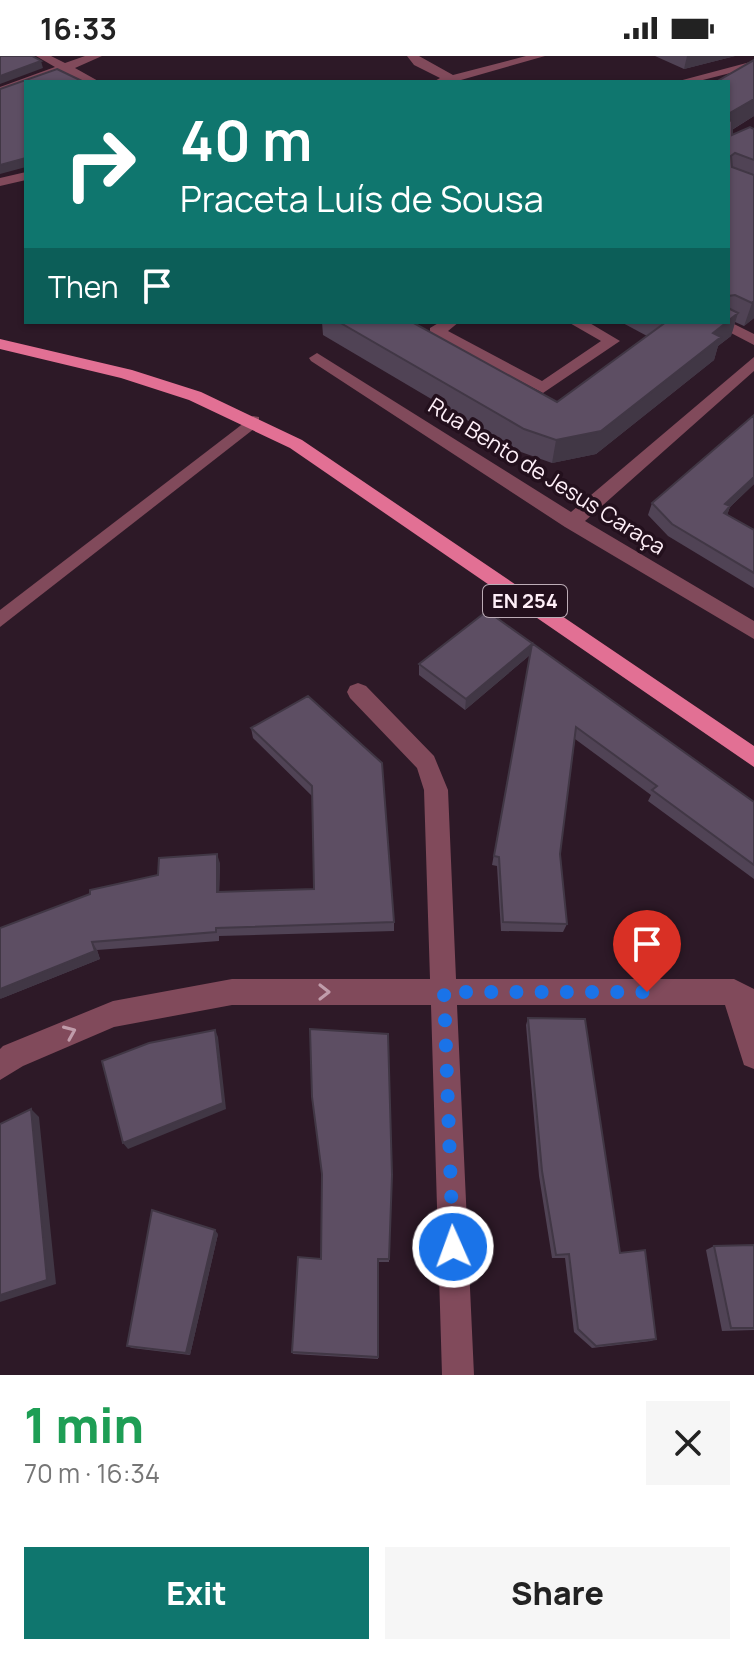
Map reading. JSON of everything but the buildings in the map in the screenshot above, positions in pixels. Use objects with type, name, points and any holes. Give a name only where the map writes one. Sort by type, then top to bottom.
[{"type":"main road","name":"EN 254","points":[[0,344],[126,374],[195,396],[296,444],[754,758]]},
{"type":"street","points":[[42,56],[90,80]]},
{"type":"street","points":[[31,80],[96,56]]},
{"type":"street","points":[[413,56],[418,63],[444,80]]},
{"type":"street","points":[[450,80],[539,56]]},
{"type":"street","points":[[689,80],[754,64]]},
{"type":"street","points":[[0,91],[24,82]]},
{"type":"street","points":[[0,182],[24,176]]},
{"type":"street","points":[[448,324],[436,331],[543,388],[612,341],[580,324]]},
{"type":"street","points":[[722,324],[754,340]]},
{"type":"street","name":"Rua Bento de Jesus Caraça","points":[[317,358],[572,522],[754,631]]},
{"type":"street","points":[[572,522],[754,362]]},
{"type":"street","points":[[358,692],[426,763],[436,790],[458,1375]]},
{"type":"street","points":[[0,1066],[13,1056],[113,1014],[232,992],[444,992],[744,998],[754,1055]]},
{"type":"lane","points":[[0,620],[253,421]]},
{"type":"route","points":[[453,1247],[444,992],[647,992]]}]
